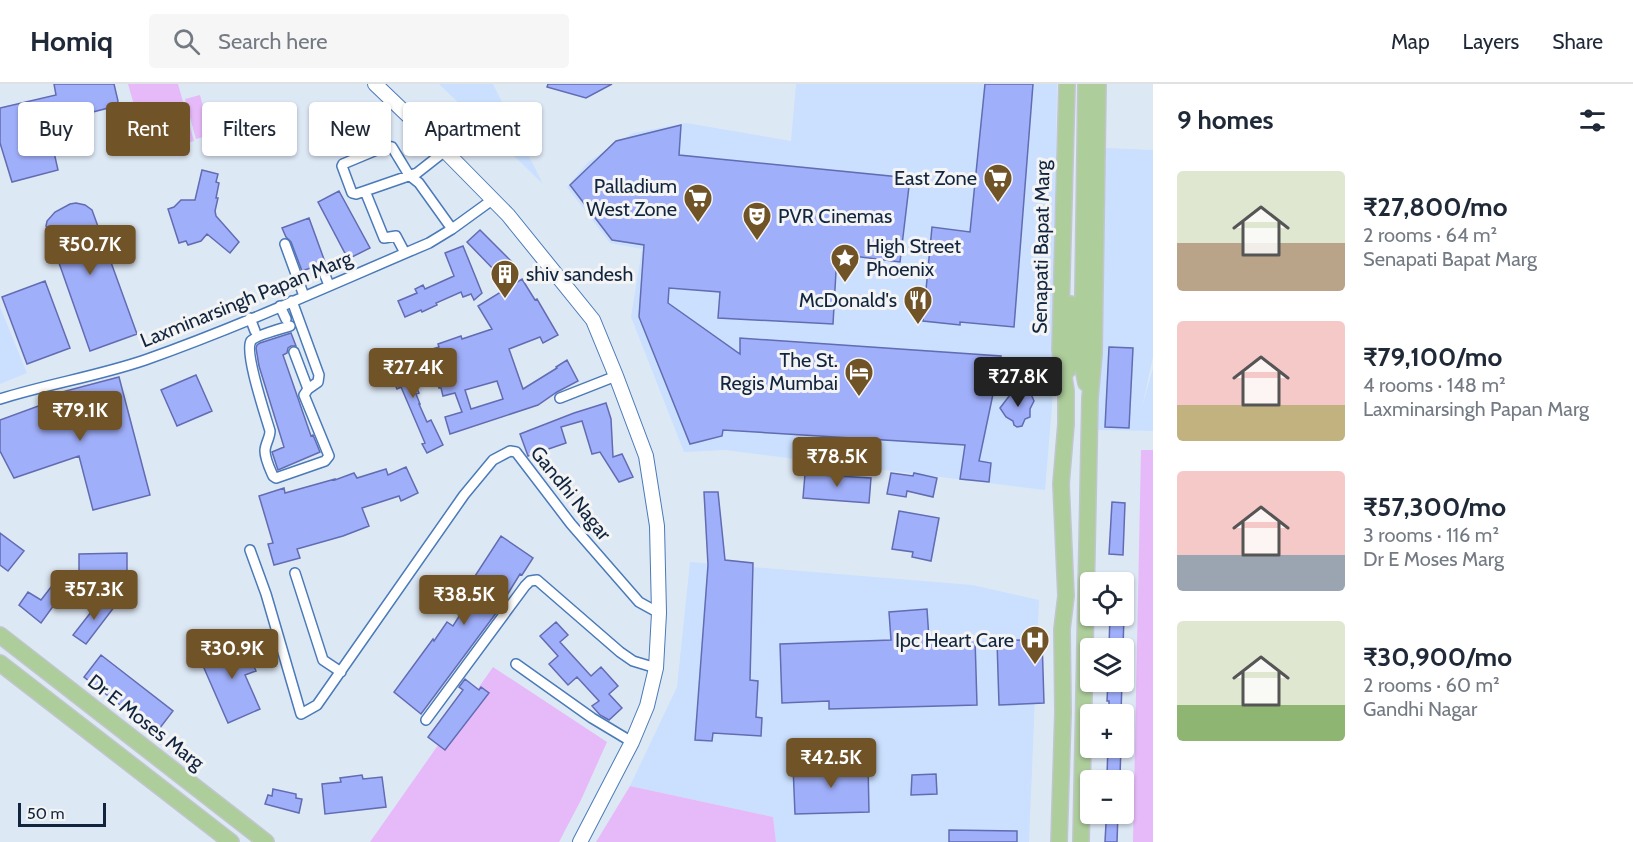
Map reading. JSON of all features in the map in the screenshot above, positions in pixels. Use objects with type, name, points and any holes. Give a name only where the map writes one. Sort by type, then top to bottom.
[{"type":"main road","points":[[375,84],[403,111]]},
{"type":"main road","name":"Senapati Bapat Marg","points":[[1059,842],[1063,712],[1062,629],[1066,596],[1061,484],[1066,391],[1060,350],[1066,84]]},
{"type":"main road","points":[[1076,84],[1077,295],[1082,363],[1089,398]]},
{"type":"main road","points":[[1066,391],[1077,295],[1086,84]]},
{"type":"main road","points":[[1081,842],[1089,398],[1094,354],[1098,84]]},
{"type":"main road","points":[[450,156],[516,225],[593,320],[646,456],[657,526],[659,614],[656,668],[647,706],[632,742],[580,842]]},
{"type":"main road","name":"Dr E Moses Marg","points":[[0,635],[266,842]]},
{"type":"main road","points":[[0,663],[231,842]]},
{"type":"main road","points":[[86,730],[101,714]]},
{"type":"street","points":[[438,156],[417,172],[409,175],[365,191],[356,194],[352,193],[342,166],[386,146],[392,147],[409,175],[419,183],[452,230]]},
{"type":"street","points":[[365,191],[384,238],[396,236],[405,253]]},
{"type":"street","name":"Laxminarsingh Papan Marg","points":[[0,399],[33,388],[92,375],[144,360],[280,306],[429,243],[452,230],[492,200]]},
{"type":"street","points":[[285,244],[304,296]]},
{"type":"street","points":[[322,268],[329,285]]},
{"type":"street","points":[[280,306],[288,322],[254,339],[250,344],[254,377],[270,431],[265,450],[274,478],[328,458],[304,394],[318,382],[319,375],[292,301]]},
{"type":"street","points":[[250,318],[255,331]]},
{"type":"street","points":[[294,352],[308,389]]},
{"type":"street","points":[[560,398],[616,376]]},
{"type":"street","name":"Gandhi Nagar","points":[[250,550],[266,594],[301,714],[317,705],[464,495],[493,460],[510,451],[516,452],[571,524],[639,602],[659,614]]},
{"type":"street","points":[[295,573],[323,660],[341,672]]},
{"type":"street","points":[[426,720],[525,586],[537,580],[620,652],[633,661],[656,668]]},
{"type":"street","points":[[516,664],[592,718],[632,742]]},
{"type":"shaded area","points":[[128,84],[178,84],[183,102],[133,102]]},
{"type":"shaded area","points":[[439,84],[493,84],[502,102],[458,102]]},
{"type":"shaded area","name":"High Street Phoenix","points":[[796,84],[1057,84],[1052,406],[1045,490],[725,450],[684,452],[631,317],[642,249],[610,243],[567,187],[588,162],[633,133],[686,123],[791,141]]},
{"type":"shaded area","points":[[200,95],[202,137],[196,139],[190,117],[190,102],[186,102],[185,99]]},
{"type":"shaded area","points":[[190,127],[194,141],[190,142]]},
{"type":"shaded area","points":[[1106,148],[1153,150],[1153,357],[1142,407],[1153,368],[1153,431],[1095,430]]},
{"type":"shaded area","points":[[514,156],[529,156],[543,184]]},
{"type":"shaded area","points":[[0,307],[27,373],[0,384]]},
{"type":"shaded area","points":[[1141,450],[1153,450],[1153,842],[1133,842]]},
{"type":"shaded area","points":[[690,562],[972,585],[1039,600],[1029,842],[776,842],[773,817],[630,786],[677,687]]},
{"type":"shaded area","points":[[493,667],[607,742],[559,842],[370,842]]},
{"type":"shaded area","points":[[630,786],[773,817],[776,842],[596,842]]},
{"type":"building","points":[[54,84],[114,84],[118,101],[106,102],[106,109],[94,112],[94,102],[26,102],[56,95]]},
{"type":"building","points":[[548,84],[612,84],[586,98],[547,87]]},
{"type":"building","name":"East Zone","points":[[985,84],[1033,84],[1014,327],[923,321],[932,227],[970,232]]},
{"type":"building","points":[[18,104],[18,156],[55,156],[58,170],[12,182],[0,143],[0,108]]},
{"type":"building","points":[[681,125],[679,155],[910,178],[900,262],[837,254],[833,324],[718,318],[720,292],[669,288],[668,303],[740,354],[740,338],[1001,356],[979,461],[991,463],[989,482],[960,479],[965,445],[723,430],[722,436],[690,444],[639,317],[644,245],[612,240],[570,185],[616,141]]},
{"type":"building","points":[[202,170],[218,174],[216,216],[239,242],[230,253],[207,234],[201,241],[188,245],[186,241],[179,243],[168,209],[181,200],[195,200]]},
{"type":"building","points":[[339,191],[370,248],[348,259],[318,202]]},
{"type":"building","points":[[76,203],[92,210],[137,334],[90,351],[46,226],[47,221],[55,212]]},
{"type":"building","points":[[309,218],[325,262],[320,262],[302,271],[291,242],[282,228]]},
{"type":"building","points":[[480,230],[512,262],[499,275],[467,242]]},
{"type":"building","points":[[463,246],[482,293],[474,300],[471,294],[463,297],[461,292],[422,312],[421,310],[405,317],[398,301],[417,293],[415,289],[423,285],[425,289],[454,276],[445,253]]},
{"type":"building","points":[[522,279],[535,300],[537,299],[558,335],[543,343],[540,337],[509,349],[523,389],[567,360],[578,381],[538,405],[450,434],[445,417],[462,412],[455,393],[443,396],[428,357],[430,356],[429,350],[439,347],[438,344],[461,336],[462,339],[492,329],[478,306]],"holes":[[[497,381],[503,399],[471,409],[465,390]]]},
{"type":"building","points":[[45,281],[70,348],[27,364],[2,297]]},
{"type":"building","points":[[291,333],[296,346],[288,348],[287,353],[283,355],[311,436],[313,435],[320,452],[278,470],[272,452],[284,447],[259,366],[256,348],[260,343]]},
{"type":"building","points":[[1109,347],[1133,348],[1129,428],[1105,427]]},
{"type":"building","points":[[400,349],[419,393],[416,394],[427,422],[431,420],[443,445],[427,453],[422,444],[425,443],[401,387],[397,389],[385,363],[391,360],[388,354]]},
{"type":"building","points":[[196,375],[212,411],[177,426],[161,390]]},
{"type":"building","points":[[119,377],[150,495],[93,510],[79,456],[14,478],[0,451],[0,420],[63,397],[62,392]]},
{"type":"building","points":[[1031,394],[1034,401],[1030,409],[1030,417],[1025,419],[1022,426],[1017,427],[1000,408],[1010,395]]},
{"type":"building","points":[[606,403],[611,419],[613,457],[622,454],[633,477],[619,482],[600,452],[592,454],[582,421],[561,427],[566,443],[528,456],[520,434]]},
{"type":"building","points":[[406,467],[418,493],[401,501],[399,496],[362,508],[369,526],[297,549],[300,558],[274,565],[268,544],[273,543],[259,496],[284,488],[285,493],[354,473],[357,478],[386,469],[388,475]]},
{"type":"building","points":[[813,469],[821,470],[821,475],[871,478],[869,503],[803,498],[805,474],[812,474]]},
{"type":"building","points":[[891,473],[913,476],[914,473],[937,478],[933,497],[907,491],[906,497],[887,494]]},
{"type":"building","points":[[704,492],[718,492],[725,560],[753,563],[750,680],[758,681],[756,717],[762,718],[761,736],[713,733],[712,741],[695,740],[708,565]]},
{"type":"building","points":[[1112,502],[1125,503],[1123,555],[1109,554]]},
{"type":"building","points":[[899,511],[939,518],[931,561],[912,557],[913,552],[892,549]]},
{"type":"building","points":[[0,533],[24,551],[8,571],[0,565]]},
{"type":"building","points":[[501,536],[533,558],[522,575],[520,574],[505,601],[421,714],[394,692],[447,622],[453,626],[470,599],[485,582],[475,576]]},
{"type":"building","points":[[127,553],[127,571],[79,572],[79,554]]},
{"type":"building","points":[[55,582],[59,598],[41,623],[19,605],[28,592],[41,600]]},
{"type":"building","points":[[104,598],[115,606],[86,644],[73,635]]},
{"type":"building","points":[[927,609],[929,639],[975,638],[977,705],[829,709],[829,701],[782,703],[780,644],[891,640],[889,612]]},
{"type":"building","points":[[556,622],[568,635],[560,642],[591,676],[601,667],[618,686],[609,694],[622,708],[609,720],[600,715],[592,706],[599,701],[577,677],[568,685],[549,664],[558,656],[540,636]]},
{"type":"building","points":[[1110,626],[1124,626],[1123,638],[1109,638]]},
{"type":"building","points":[[1042,639],[1044,703],[999,705],[997,641]]},
{"type":"building","points":[[242,640],[256,671],[245,675],[260,709],[228,723],[200,659]]},
{"type":"building","points":[[101,655],[173,711],[156,733],[84,677]]},
{"type":"building","points":[[465,679],[479,690],[481,687],[489,693],[445,750],[428,737],[463,690],[459,687]]},
{"type":"building","points":[[1107,692],[1122,692],[1121,704],[1109,704]]},
{"type":"building","points":[[1108,758],[1121,758],[1120,770],[1107,770]]},
{"type":"building","points":[[868,763],[869,812],[795,814],[793,766]]},
{"type":"building","points":[[936,774],[937,794],[911,795],[912,775]]},
{"type":"building","points":[[362,775],[363,779],[382,777],[386,807],[325,814],[322,784],[341,782],[340,778]]},
{"type":"building","points":[[273,789],[296,794],[296,798],[302,799],[299,813],[265,804],[268,795],[272,796]]},
{"type":"building","points":[[1106,824],[1118,824],[1117,842],[1105,842]]},
{"type":"building","points":[[949,830],[1017,831],[1017,842],[949,842]]},
{"type":"place","name":"East Zone","points":[[998,204]]},
{"type":"place","name":"Palladium West Zone","points":[[698,224]]},
{"type":"place","name":"PVR Cinemas","points":[[757,242]]},
{"type":"place","name":"High Street Phoenix","points":[[845,284]]},
{"type":"place","name":"shiv sandesh","points":[[505,300]]},
{"type":"place","name":"McDonald's","points":[[918,326]]},
{"type":"place","name":"The St. Regis Mumbai","points":[[859,398]]},
{"type":"place","name":"Ipc Heart Care","points":[[1035,666]]}]
